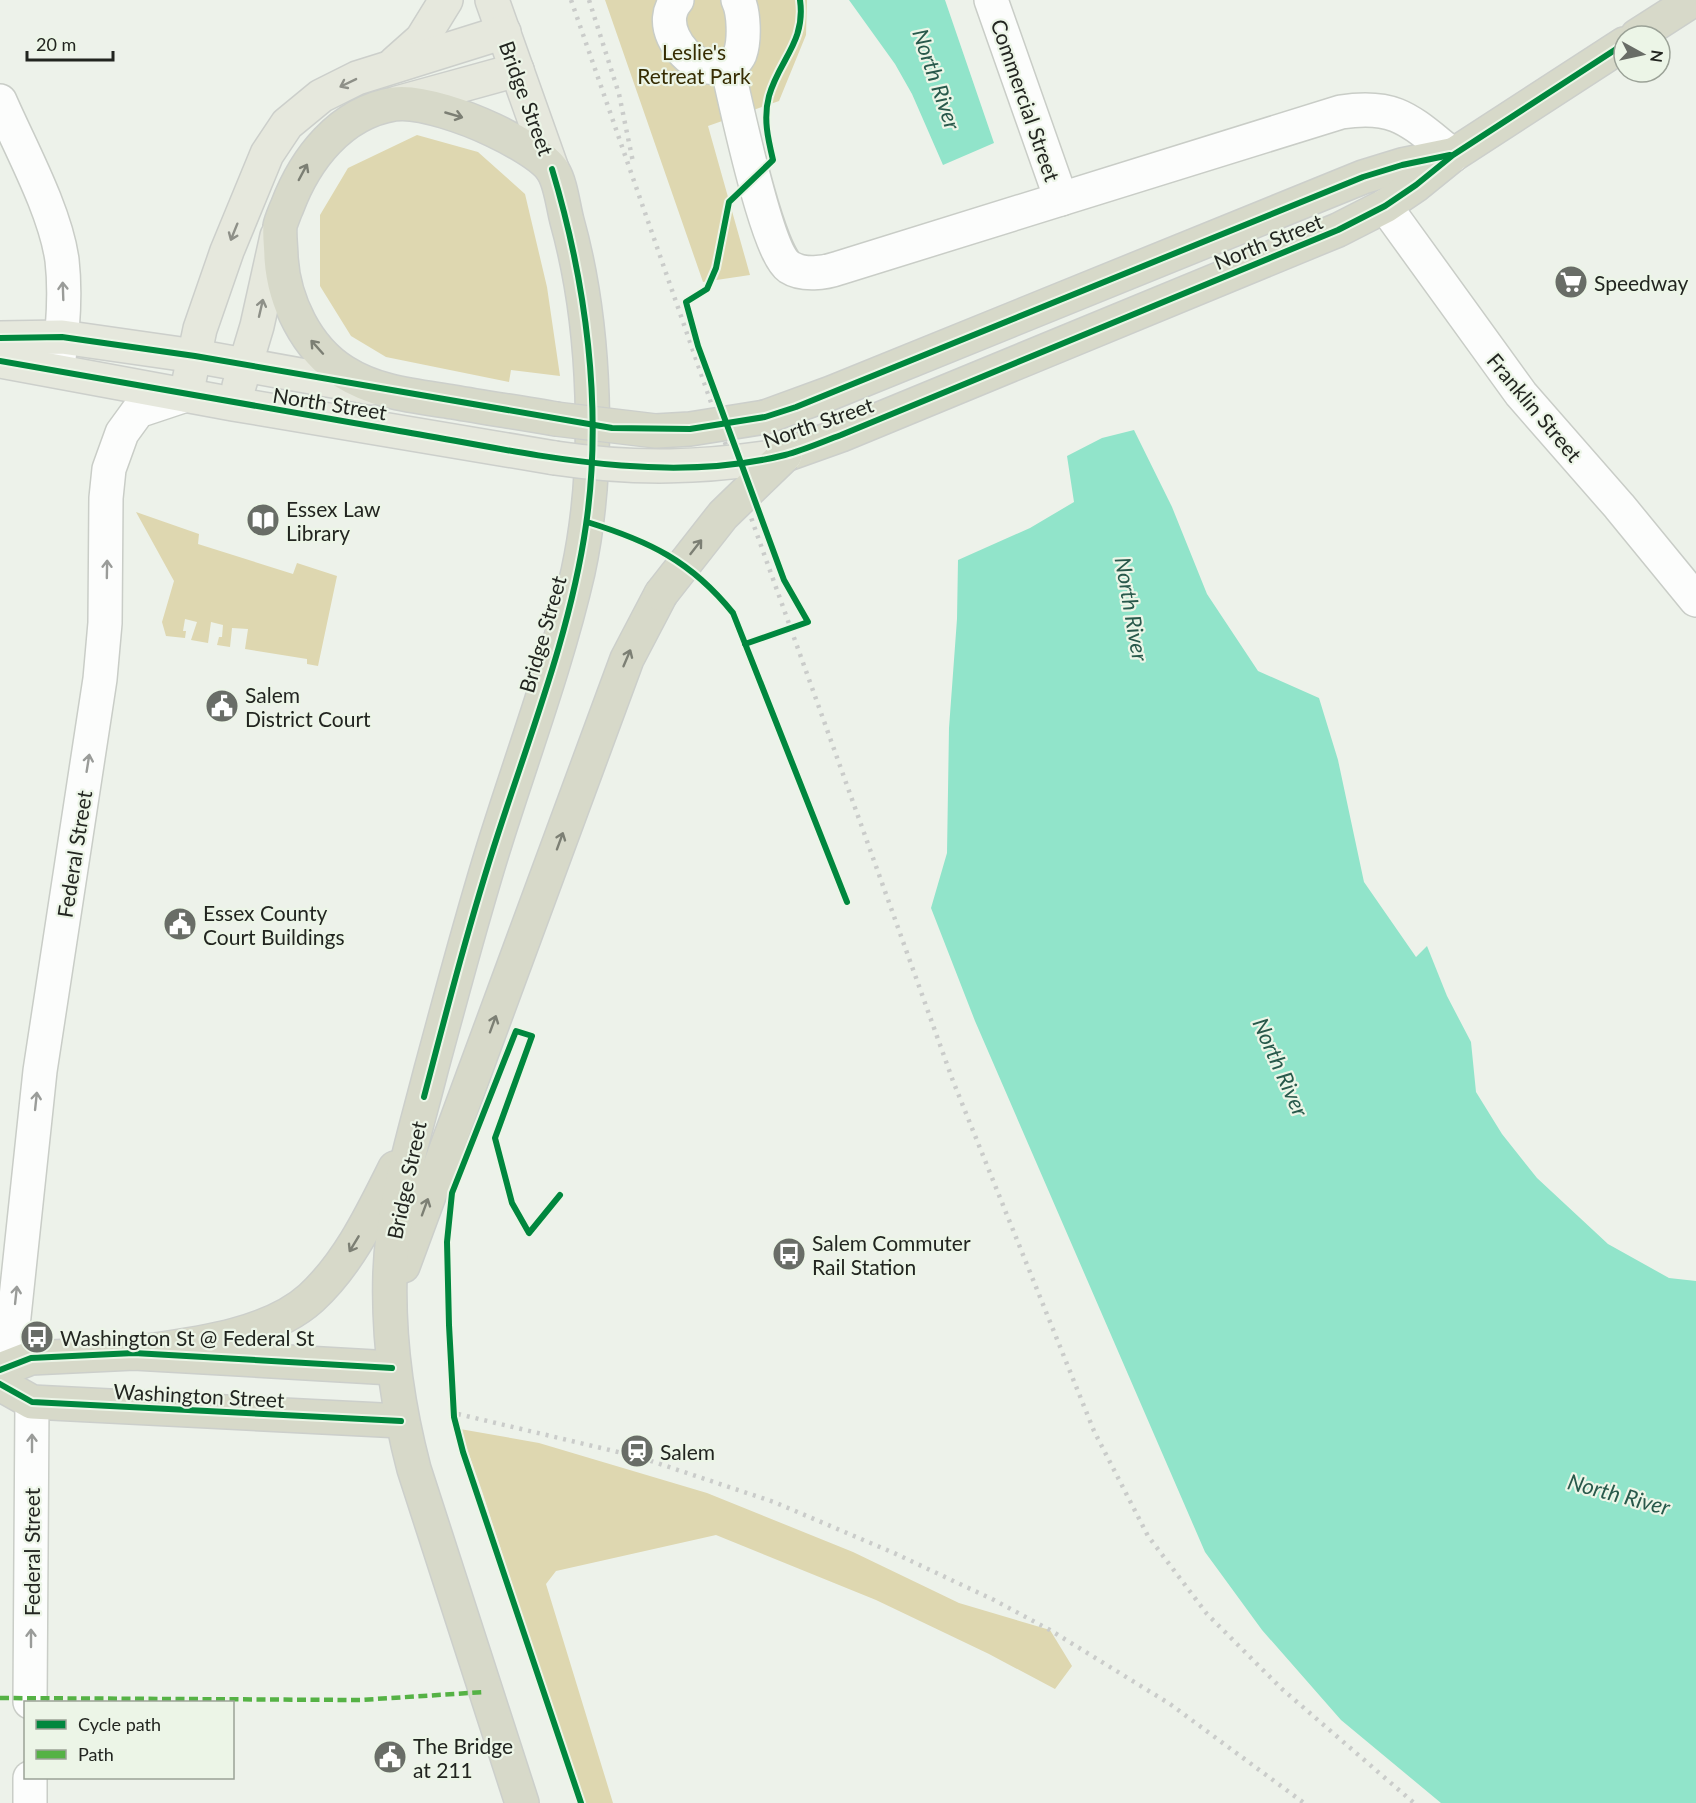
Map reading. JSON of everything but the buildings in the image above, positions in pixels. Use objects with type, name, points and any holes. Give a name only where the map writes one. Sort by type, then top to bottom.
[{"type":"highway","points":[[1656,24],[1693,0]]},
{"type":"highway","name":"North Street","points":[[785,455],[841,435],[1327,234],[1385,206],[1453,155],[1612,52]]},
{"type":"highway","points":[[383,390],[343,371],[317,349],[304,332],[290,299],[282,267],[280,225],[293,190],[310,157],[335,132],[368,113],[397,103],[422,106],[478,123],[505,135],[552,169]]},
{"type":"highway","name":"North Street","points":[[383,390],[556,419],[656,430],[690,429],[765,417],[831,393],[1363,177],[1402,165],[1453,155]]},
{"type":"highway","name":"Bridge Street","points":[[522,1803],[414,1469],[401,1421],[392,1368],[390,1269],[401,1191],[424,1097],[470,923],[572,596],[586,522],[591,442],[588,345],[573,243],[552,169]]},
{"type":"highway","points":[[1363,177],[1385,206]]},
{"type":"highway","points":[[390,1302],[627,658],[661,594],[723,515],[785,455]]},
{"type":"highway","points":[[134,1353],[226,1337],[263,1325],[310,1299],[350,1252],[373,1212],[399,1160],[424,1097]]},
{"type":"highway","name":"Washington Street","points":[[0,1370],[31,1358],[134,1353],[392,1368]]},
{"type":"highway","name":"Washington Street","points":[[0,1384],[32,1402],[401,1421]]},
{"type":"main road","points":[[392,66],[422,39],[446,0]]},
{"type":"main road","name":"Bridge Street","points":[[492,0],[552,169]]},
{"type":"main road","points":[[186,394],[200,329],[231,241],[267,154],[287,124],[321,96],[357,78],[504,32]]},
{"type":"main road","points":[[397,103],[517,70]]},
{"type":"main road","points":[[233,404],[246,365],[280,225]]},
{"type":"main road","name":"North Street","points":[[0,338],[62,337],[195,356],[383,390]]},
{"type":"main road","name":"North Street","points":[[0,361],[233,404],[595,464],[664,468],[744,462],[785,455]]},
{"type":"street","points":[[677,0],[673,5],[669,25],[678,48],[701,65],[728,70]]},
{"type":"street","points":[[728,70],[740,54],[741,7],[738,0]]},
{"type":"street","name":"Commercial Street","points":[[991,0],[1061,200]]},
{"type":"street","points":[[728,70],[766,226],[778,254],[790,267],[808,273],[830,271],[1341,112],[1365,108],[1388,111],[1409,120],[1453,155]]},
{"type":"street","points":[[0,101],[51,217],[56,238],[62,268],[62,337],[57,370]]},
{"type":"street","name":"Franklin Street","points":[[1385,206],[1521,394],[1619,506],[1696,600]]},
{"type":"street","name":"Federal Street","points":[[0,1350],[13,1326],[40,1071],[100,679],[105,623],[106,498],[109,469],[122,433],[138,411],[186,394]]},
{"type":"street","name":"Federal Street","points":[[30,1701],[32,1402]]},
{"type":"street","points":[[30,1779],[30,1803]]},
{"type":"green space","name":"Leslie's Retreat Park","points":[[605,0],[807,0],[806,35],[779,101],[708,126],[750,275],[703,282]]},
{"type":"green space","points":[[417,135],[478,152],[525,194],[547,287],[560,376],[511,370],[509,382],[386,357],[351,336],[320,286],[320,215],[348,168]]},
{"type":"green space","points":[[136,512],[199,534],[198,544],[293,574],[297,563],[337,576],[318,666],[307,664],[307,659],[245,649],[248,629],[232,628],[230,647],[217,645],[219,637],[222,637],[223,625],[211,622],[208,643],[191,640],[197,622],[185,619],[183,631],[186,631],[185,638],[166,636],[162,622],[174,581]]},
{"type":"green space","points":[[460,1429],[539,1443],[707,1493],[853,1552],[959,1603],[1050,1630],[1072,1666],[1055,1689],[989,1654],[876,1600],[716,1535],[556,1571],[546,1584],[613,1803],[583,1803]]},
{"type":"water","name":"North River","points":[[849,0],[945,0],[994,143],[943,165],[912,94],[895,64]]},
{"type":"water","name":"North River","points":[[1134,430],[1172,507],[1207,594],[1258,671],[1319,698],[1338,760],[1364,882],[1416,957],[1427,946],[1447,996],[1471,1042],[1476,1092],[1502,1134],[1537,1178],[1608,1244],[1669,1278],[1696,1281],[1696,1803],[1441,1803],[1341,1720],[1262,1630],[1205,1552],[975,1021],[931,908],[947,853],[949,728],[957,619],[958,560],[1030,528],[1074,502],[1067,456],[1102,438]]},
{"type":"railway","points":[[571,0],[754,526],[953,1081],[1094,1431],[1148,1536],[1207,1614],[1282,1689],[1414,1803]]},
{"type":"railway","points":[[589,0],[619,94],[633,162]]},
{"type":"railway","points":[[458,1414],[639,1457],[774,1502],[894,1553],[994,1600],[1050,1630],[1170,1704],[1304,1803]]},
{"type":"marked path","points":[[0,1698],[360,1700],[485,1692]]},
{"type":"cycle path","points":[[745,644],[808,622],[784,580],[698,346],[686,302],[707,289],[716,268],[729,202],[773,160],[767,128],[767,104],[773,83],[799,28],[800,0]]},
{"type":"cycle path","points":[[0,361],[540,456],[589,462],[639,467],[688,468],[737,464],[785,455],[841,435],[1338,230],[1385,206],[1453,155],[1612,52]]},
{"type":"cycle path","points":[[0,338],[62,337],[195,356],[612,428],[690,429],[765,417],[796,407],[1363,177],[1402,165],[1450,155]]},
{"type":"cycle path","points":[[424,1097],[478,899],[549,681],[571,603],[586,525],[593,436],[588,346],[574,256],[552,169]]},
{"type":"cycle path","points":[[587,522],[649,545],[685,566],[733,613],[847,902]]},
{"type":"cycle path","points":[[560,1195],[529,1233],[512,1203],[495,1138],[532,1036],[516,1031],[452,1193],[447,1242],[454,1417],[463,1452],[581,1803]]},
{"type":"cycle path","points":[[0,1370],[31,1358],[134,1353],[392,1368]]},
{"type":"cycle path","points":[[0,1384],[32,1402],[401,1421]]},
{"type":"place","name":"Speedway","points":[[1571,282]]},
{"type":"place","name":"Essex Law Library","points":[[263,520]]},
{"type":"place","name":"Salem District Court","points":[[222,706]]},
{"type":"place","name":"Essex County Court Buildings","points":[[180,924]]},
{"type":"place","name":"Salem Commuter Rail Station","points":[[789,1254]]},
{"type":"place","name":"Washington St @ Federal St","points":[[37,1337]]},
{"type":"place","name":"Salem","points":[[637,1451]]},
{"type":"place","name":"The Bridge at 211","points":[[390,1757]]}]
